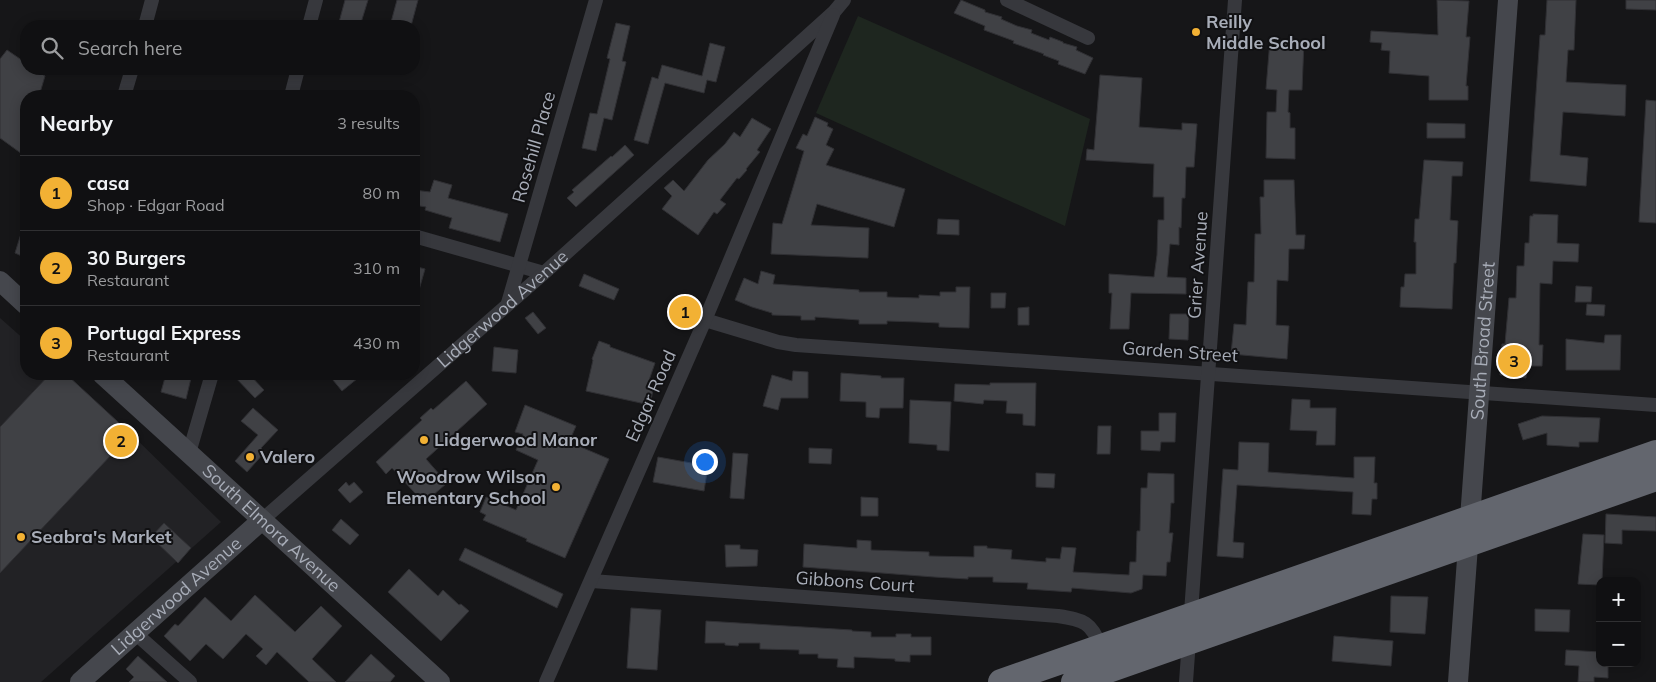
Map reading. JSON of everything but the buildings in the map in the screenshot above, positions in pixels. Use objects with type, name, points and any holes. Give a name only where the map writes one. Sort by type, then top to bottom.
[{"type":"highway","points":[[1074,682],[1189,642],[1469,532],[1656,453]]},
{"type":"highway","points":[[1001,682],[1401,542],[1469,532],[1656,478]]},
{"type":"street","points":[[147,20],[152,0]]},
{"type":"street","points":[[311,20],[316,0]]},
{"type":"street","name":"Rosehill Place","points":[[508,304],[596,0]]},
{"type":"street","points":[[834,12],[844,0]]},
{"type":"street","points":[[1007,0],[1088,38]]},
{"type":"street","name":"Grier Avenue","points":[[1186,682],[1235,0]]},
{"type":"street","name":"South Broad Street","points":[[1458,682],[1508,0]]},
{"type":"street","name":"Lidgerwood Avenue","points":[[80,682],[544,273],[834,12]]},
{"type":"street","name":"Edgar Road","points":[[546,682],[705,320],[834,12]]},
{"type":"street","points":[[126,90],[130,75]]},
{"type":"street","points":[[293,90],[296,75]]},
{"type":"street","points":[[420,238],[544,273]]},
{"type":"street","points":[[0,282],[20,300]]},
{"type":"street","name":"Garden Street","points":[[705,320],[778,342],[796,345],[1656,405]]},
{"type":"street","name":"South Elmora Avenue","points":[[109,380],[440,682]]},
{"type":"street","points":[[189,453],[210,380]]},
{"type":"street","points":[[1631,462],[1656,445]]},
{"type":"street","name":"Gibbons Court","points":[[592,581],[1058,616],[1073,618],[1090,626],[1101,647]]},
{"type":"street","points":[[135,633],[190,682]]},
{"type":"shaded area","points":[[858,16],[1090,119],[1065,226],[816,113]]},
{"type":"shaded area","points":[[0,318],[20,336],[20,380],[70,380],[131,434],[221,522],[41,682],[0,682]]},
{"type":"place","name":"Reilly Middle School","points":[[1196,32]]},
{"type":"place","name":"casa","points":[[685,312]]},
{"type":"place","name":"Portugal Express","points":[[1514,361]]},
{"type":"place","name":"Lidgerwood Manor","points":[[424,440]]},
{"type":"place","name":"30 Burgers","points":[[121,441]]},
{"type":"place","name":"Valero","points":[[250,457]]},
{"type":"place","name":"Woodrow Wilson Elementary School","points":[[556,487]]},
{"type":"place","name":"Seabra's Market","points":[[21,537]]}]
